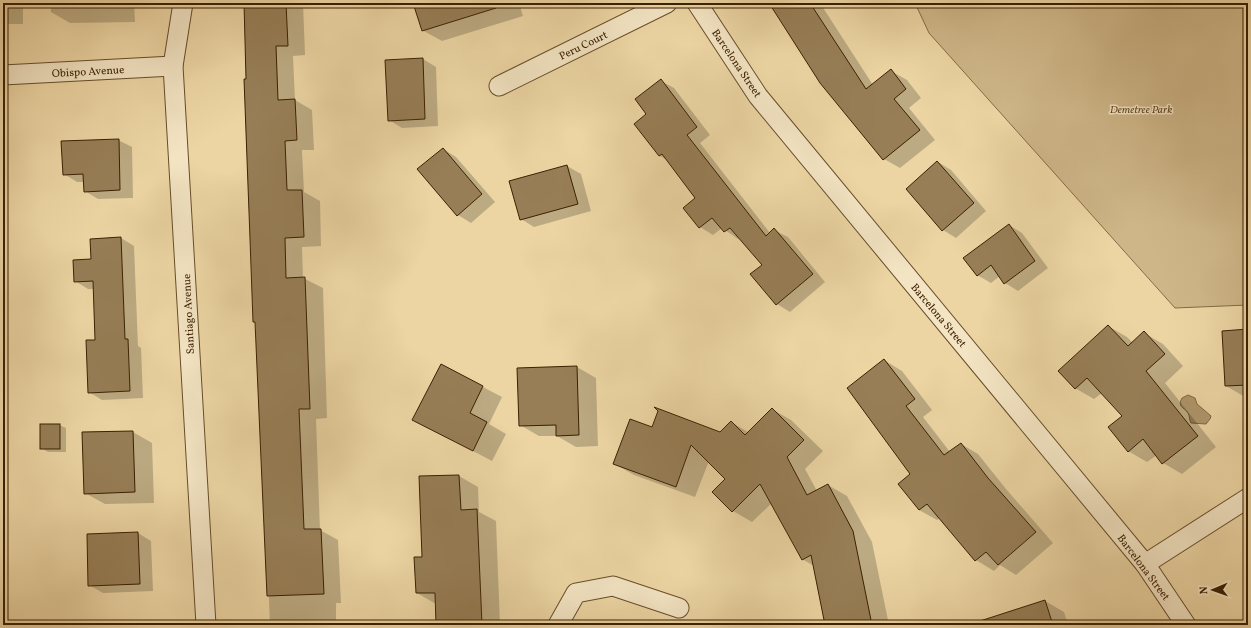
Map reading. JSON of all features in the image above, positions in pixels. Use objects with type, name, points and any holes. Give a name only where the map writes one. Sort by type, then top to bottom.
[{"type":"street","name":"Santiago Avenue","points":[[182,3],[174,66],[206,625]]},
{"type":"street","name":"Peru Court","points":[[499,86],[667,3]]},
{"type":"street","name":"Barcelona Street","points":[[697,3],[758,96],[1145,564],[1186,625]]},
{"type":"street","name":"Obispo Avenue","points":[[3,75],[174,66]]},
{"type":"street","points":[[1145,564],[1248,498]]},
{"type":"street","points":[[558,625],[576,593],[614,586],[680,608]]},
{"type":"green space","name":"Demetree Park","points":[[915,3],[1248,3],[1248,305],[1175,308],[929,33]]},
{"type":"shaded area","points":[[1188,395],[1195,398],[1197,404],[1211,416],[1206,424],[1191,423],[1188,413],[1180,403],[1182,398]]},
{"type":"building","points":[[244,3],[286,3],[288,46],[276,46],[278,100],[295,99],[297,140],[285,141],[287,190],[302,190],[304,237],[285,238],[286,278],[305,277],[310,409],[299,409],[304,529],[321,529],[324,594],[267,596],[255,322],[253,322],[244,79],[246,79]]},
{"type":"building","points":[[413,3],[496,3],[496,8],[422,31]]},
{"type":"building","points":[[769,3],[810,3],[866,89],[891,69],[906,89],[894,99],[920,130],[883,160],[820,83]]},
{"type":"building","points":[[423,58],[425,119],[388,121],[385,60]]},
{"type":"building","points":[[661,79],[697,127],[687,135],[766,236],[774,228],[813,274],[776,305],[750,274],[762,265],[730,228],[724,232],[712,218],[699,228],[683,208],[695,198],[662,154],[659,156],[634,124],[646,114],[635,99]]},
{"type":"building","points":[[119,139],[120,190],[84,192],[83,174],[63,175],[61,141]]},
{"type":"building","points":[[443,148],[482,194],[457,216],[417,169]]},
{"type":"building","points":[[937,161],[974,203],[942,231],[906,189]]},
{"type":"building","points":[[567,165],[578,204],[520,220],[509,181]]},
{"type":"building","points":[[1009,224],[1035,261],[1004,284],[991,265],[977,276],[963,258]]},
{"type":"building","points":[[121,237],[125,339],[128,339],[130,391],[88,393],[86,340],[95,340],[93,281],[74,282],[73,260],[91,259],[90,239]]},
{"type":"building","points":[[1108,325],[1128,346],[1144,331],[1165,354],[1146,371],[1198,436],[1162,464],[1143,439],[1128,452],[1108,427],[1122,416],[1087,378],[1075,389],[1058,371]]},
{"type":"building","points":[[1248,329],[1248,385],[1225,386],[1222,331]]},
{"type":"building","points":[[884,359],[915,399],[906,406],[944,455],[961,443],[988,478],[1036,532],[998,565],[986,552],[975,561],[927,504],[919,510],[898,484],[910,474],[847,388]]},
{"type":"building","points":[[441,364],[483,386],[470,413],[487,422],[473,451],[412,420]]},
{"type":"building","points":[[577,366],[579,435],[556,436],[556,425],[519,426],[517,368]]},
{"type":"building","points":[[654,407],[720,432],[731,421],[745,435],[772,408],[804,440],[787,457],[807,495],[828,484],[853,531],[872,625],[825,625],[811,555],[802,560],[760,484],[732,512],[712,492],[725,479],[691,445],[676,487],[613,464],[630,419],[652,427],[658,411]]},
{"type":"building","points":[[40,424],[60,424],[60,449],[40,449]]},
{"type":"building","points":[[133,431],[135,492],[84,494],[82,432]]},
{"type":"building","points":[[459,475],[461,510],[477,509],[482,625],[436,625],[435,593],[416,593],[414,557],[422,557],[419,476]]},
{"type":"building","points":[[138,532],[140,584],[88,586],[87,534]]},
{"type":"building","points":[[1045,600],[1053,625],[980,625],[980,621]]}]
